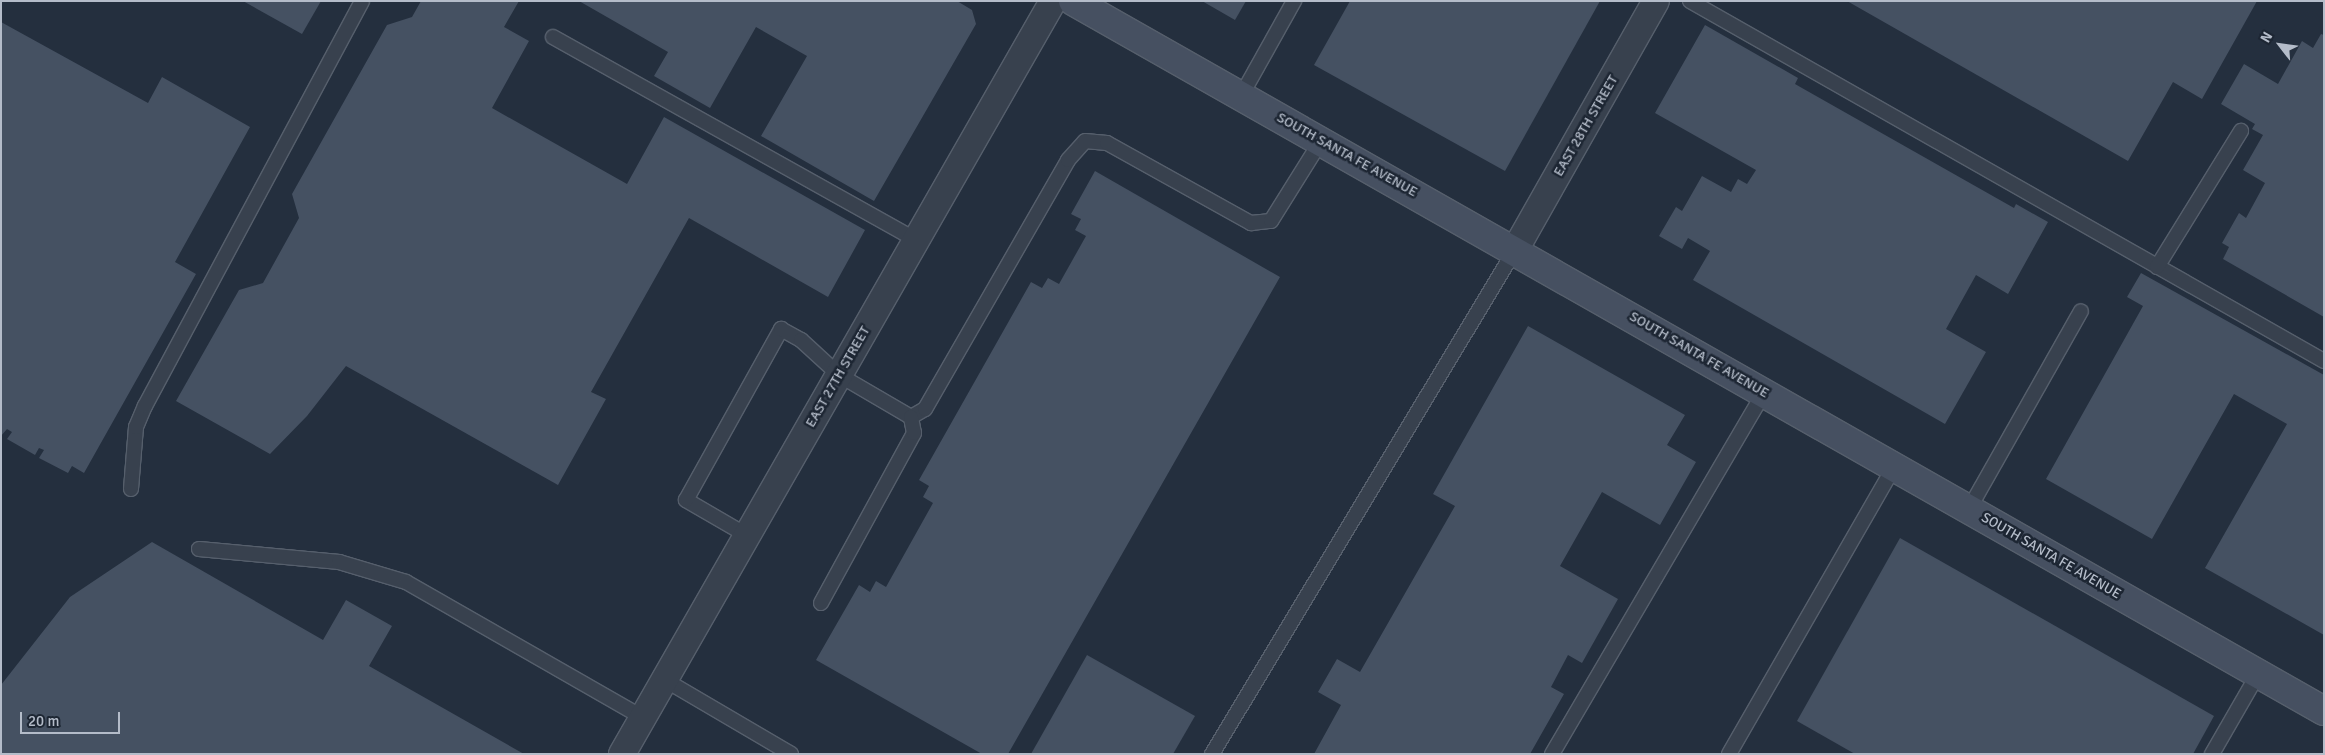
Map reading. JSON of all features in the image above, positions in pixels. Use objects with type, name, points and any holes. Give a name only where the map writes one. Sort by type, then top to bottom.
[{"type":"main road","name":"SOUTH SANTA FE AVENUE","points":[[1073,1],[1515,250],[2324,711]]},
{"type":"street","name":"EAST 27TH STREET","points":[[622,754],[1053,1]]},
{"type":"street","name":"EAST 28TH STREET","points":[[1515,250],[1656,1]]},
{"type":"lane","points":[[131,489],[136,427],[145,406],[362,1]]},
{"type":"lane","points":[[1241,96],[1294,1]]},
{"type":"lane","points":[[1690,1],[2324,361]]},
{"type":"lane","points":[[553,37],[916,240]]},
{"type":"lane","points":[[2157,267],[2242,131]]},
{"type":"lane","points":[[911,417],[926,409],[1068,160],[1085,141],[1107,143],[1251,224],[1271,222],[1321,141]]},
{"type":"lane","points":[[1212,754],[1515,250]]},
{"type":"lane","points":[[1969,509],[2081,311]]},
{"type":"lane","points":[[748,536],[686,500],[781,329],[801,340],[838,375],[911,417],[914,433],[821,604]]},
{"type":"lane","points":[[1552,754],[1764,393]]},
{"type":"lane","points":[[1729,754],[1894,467]]},
{"type":"lane","points":[[199,549],[339,562],[406,582],[643,718]]},
{"type":"lane","points":[[2212,754],[2258,674]]},
{"type":"lane","points":[[665,680],[792,754]]},
{"type":"building","points":[[243,1],[321,1],[302,34]]},
{"type":"building","points":[[421,1],[519,1],[504,27],[529,41],[492,108],[627,184],[664,117],[865,230],[828,297],[689,218],[591,392],[606,399],[558,485],[346,366],[307,416],[270,454],[176,401],[239,290],[263,283],[299,218],[292,194],[387,25],[412,17]]},
{"type":"building","points":[[579,1],[957,1],[972,10],[976,24],[874,201],[761,136],[807,56],[756,27],[710,108],[654,76],[668,52]]},
{"type":"building","points":[[1202,1],[1246,1],[1235,20]]},
{"type":"building","points":[[1350,1],[1600,1],[1505,171],[1314,65]]},
{"type":"building","points":[[1847,1],[2257,1],[2202,99],[2173,82],[2128,161]]},
{"type":"building","points":[[1,22],[148,103],[162,77],[250,127],[175,262],[196,274],[84,473],[72,466],[68,473],[39,458],[44,450],[39,448],[35,455],[7,439],[12,432],[7,429],[1,436]]},
{"type":"building","points":[[1705,25],[1798,78],[1795,84],[2014,208],[2016,204],[2048,222],[2008,294],[1976,275],[1946,329],[1986,352],[1945,424],[1693,280],[1710,251],[1688,238],[1682,249],[1659,236],[1676,207],[1682,211],[1702,176],[1731,192],[1738,179],[1747,184],[1756,170],[1655,113]]},
{"type":"building","points":[[2321,34],[2324,35],[2324,317],[2223,259],[2229,247],[2222,243],[2239,213],[2246,218],[2265,183],[2243,170],[2263,135],[2252,129],[2255,124],[2221,104],[2244,64],[2278,84],[2302,41],[2313,48]]},
{"type":"building","points":[[1095,171],[1280,277],[1008,754],[982,754],[816,660],[859,585],[870,592],[876,581],[886,587],[933,503],[923,497],[929,486],[919,480],[1031,282],[1042,288],[1048,278],[1059,284],[1086,236],[1075,230],[1081,219],[1071,214]]},
{"type":"building","points":[[2141,273],[2324,375],[2324,635],[2205,568],[2287,424],[2234,394],[2152,539],[2046,479],[2143,306],[2127,297]]},
{"type":"building","points":[[1528,326],[1685,415],[1667,445],[1696,462],[1660,525],[1602,492],[1560,566],[1618,599],[1582,663],[1568,655],[1551,687],[1564,694],[1530,754],[1314,754],[1341,705],[1318,692],[1337,659],[1360,672],[1455,506],[1433,494]]},
{"type":"building","points":[[1900,538],[2214,716],[2193,754],[1855,754],[1797,721]]},
{"type":"building","points":[[152,542],[323,640],[346,600],[392,626],[369,666],[524,754],[1,754],[1,685],[70,597]]},
{"type":"building","points":[[1087,655],[1195,716],[1173,754],[1031,754]]}]
